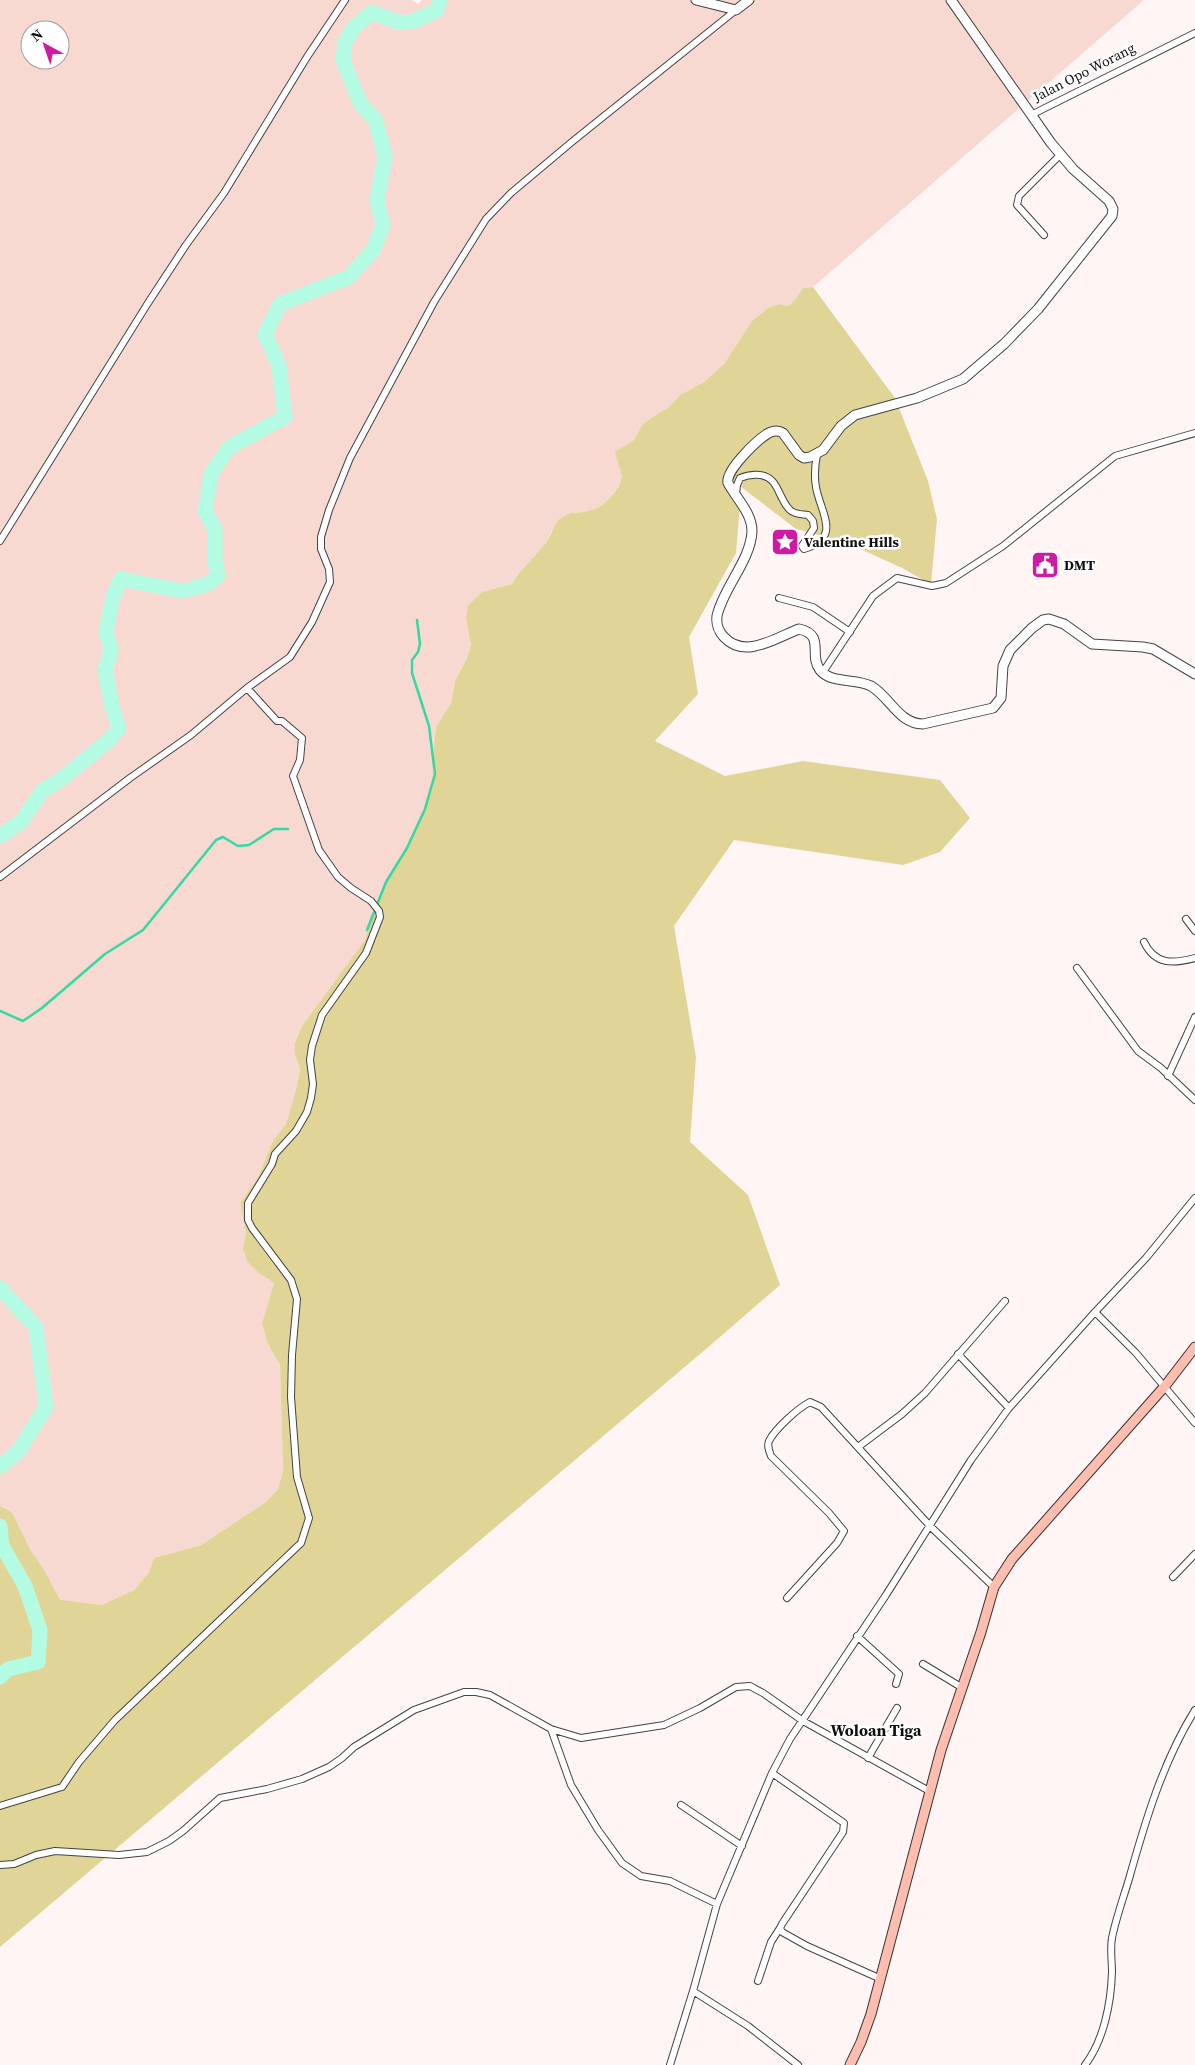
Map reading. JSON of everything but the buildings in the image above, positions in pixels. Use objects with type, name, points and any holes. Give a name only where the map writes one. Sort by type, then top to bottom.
[{"type":"main road","points":[[850,2065],[862,2042],[881,1979],[941,1750],[981,1632],[994,1587],[1012,1559],[1165,1386],[1195,1348]]},
{"type":"street","points":[[0,542],[148,303],[186,245],[234,178],[307,57],[345,0]]},
{"type":"street","points":[[696,0],[736,10]]},
{"type":"street","points":[[0,876],[191,735],[247,688],[290,657],[312,622],[330,582],[329,569],[321,549],[321,537],[329,510],[350,458],[434,302],[486,219],[511,194],[587,130],[749,0]]},
{"type":"street","name":"Jalan Opo Worang","points":[[951,0],[1031,115],[1195,33]]},
{"type":"street","points":[[1031,115],[1060,155],[1109,201],[1113,212],[1109,222],[1061,278],[1038,309],[1004,344],[963,379],[918,398],[855,415],[841,426],[817,455],[804,458],[799,455],[783,433],[774,431],[768,433],[729,473],[728,483],[751,524],[751,539],[717,617],[719,630],[728,641],[735,645],[753,647],[799,629],[806,631],[814,640],[816,647],[815,659],[823,672],[832,677],[868,685],[875,689],[903,717],[915,724],[923,724],[993,708],[1001,698],[1003,666],[1010,650],[1043,620],[1050,619],[1064,624],[1092,644],[1153,649],[1195,674]]},
{"type":"street","points":[[1044,235],[1017,205],[1017,201],[1019,196],[1060,155]]},
{"type":"street","points":[[823,672],[873,596],[896,578],[932,586],[946,583],[1003,546],[1115,456],[1195,433]]},
{"type":"street","points":[[736,496],[740,478],[748,475],[766,476],[772,480],[789,509],[795,514],[808,515],[811,518],[814,528],[802,546],[804,549],[812,547],[822,539],[828,526],[816,487],[815,465],[817,455]]},
{"type":"street","points":[[779,598],[812,607],[850,632]]},
{"type":"street","points":[[0,1806],[62,1787],[79,1762],[115,1720],[301,1543],[309,1518],[297,1477],[291,1397],[292,1355],[297,1299],[291,1280],[252,1228],[248,1220],[246,1207],[272,1164],[275,1154],[296,1131],[307,1112],[313,1084],[310,1060],[312,1046],[322,1015],[366,953],[380,917],[379,911],[371,901],[338,877],[319,850],[293,776],[300,760],[302,738],[282,721],[277,721],[247,688]]},
{"type":"street","points":[[1186,919],[1195,931]]},
{"type":"street","points":[[1144,942],[1149,953],[1159,959],[1175,962],[1195,958]]},
{"type":"street","points":[[1077,968],[1138,1051],[1161,1068],[1195,1100]]},
{"type":"street","points":[[1168,1076],[1195,1017]]},
{"type":"street","points":[[670,2065],[717,1904],[772,1773],[790,1739],[930,1526],[970,1460],[1009,1408],[1146,1258],[1195,1198]]},
{"type":"street","points":[[858,1447],[902,1414],[925,1392],[1004,1301]]},
{"type":"street","points":[[1095,1312],[1123,1339],[1195,1423]]},
{"type":"street","points":[[958,1354],[1009,1408]]},
{"type":"street","points":[[787,1598],[837,1543],[844,1531],[829,1513],[771,1456],[768,1447],[770,1440],[795,1412],[810,1402],[821,1407],[930,1526],[994,1587]]},
{"type":"street","points":[[1173,1577],[1195,1554]]},
{"type":"street","points":[[858,1636],[899,1674],[896,1684]]},
{"type":"street","points":[[923,1664],[961,1687]]},
{"type":"street","points":[[0,1865],[14,1864],[36,1855],[55,1851],[119,1855],[147,1852],[169,1841],[183,1831],[203,1811],[220,1798],[267,1789],[311,1775],[342,1758],[354,1747],[398,1718],[414,1710],[464,1692],[490,1695],[551,1729],[581,1738],[664,1725],[700,1708],[736,1687],[750,1686],[763,1692],[803,1721],[931,1792]]},
{"type":"street","points":[[868,1758],[897,1708]]},
{"type":"street","points":[[1084,2065],[1094,2049],[1106,2019],[1111,1980],[1112,1940],[1138,1848],[1159,1787],[1185,1726],[1195,1710]]},
{"type":"street","points":[[551,1729],[571,1785],[598,1830],[622,1863],[641,1876],[670,1880],[717,1904]]},
{"type":"street","points":[[758,1981],[770,1942],[842,1832],[844,1823],[772,1773]]},
{"type":"street","points":[[681,1805],[742,1846]]},
{"type":"street","points":[[780,1928],[784,1934],[807,1946],[881,1979]]},
{"type":"street","points":[[693,1991],[748,2026],[798,2065]]},
{"type":"shaded area","points":[[0,0],[412,0],[418,4],[422,0],[1144,0],[813,287],[803,288],[795,300],[788,306],[779,304],[768,308],[752,321],[724,364],[704,382],[680,395],[669,407],[642,425],[634,440],[616,452],[622,477],[618,488],[610,498],[598,508],[571,513],[551,532],[546,543],[520,572],[512,584],[482,592],[466,619],[471,645],[466,660],[455,681],[451,703],[436,727],[433,755],[435,774],[425,809],[407,848],[386,882],[372,914],[365,940],[302,1026],[295,1041],[295,1054],[300,1068],[286,1124],[273,1141],[258,1177],[240,1203],[246,1233],[243,1248],[260,1274],[274,1283],[262,1323],[267,1342],[280,1365],[283,1471],[278,1489],[266,1502],[201,1545],[154,1558],[149,1572],[134,1590],[102,1605],[60,1601],[43,1568],[31,1551],[12,1512],[0,1506]]},
{"type":"shaded area","points":[[813,287],[895,398],[928,481],[937,519],[931,584],[902,568],[845,542],[796,529],[723,473],[740,505],[736,553],[689,637],[698,694],[655,741],[725,776],[803,761],[940,780],[970,818],[940,852],[903,865],[734,840],[674,926],[696,1057],[690,1142],[748,1195],[780,1285],[0,1947],[0,1506],[12,1512],[31,1551],[43,1568],[60,1600],[102,1605],[134,1590],[149,1572],[154,1558],[201,1545],[266,1502],[278,1489],[283,1471],[280,1365],[267,1342],[262,1323],[274,1283],[260,1274],[247,1261],[243,1248],[246,1233],[240,1203],[258,1177],[273,1141],[286,1124],[300,1069],[295,1054],[295,1042],[302,1026],[365,940],[372,914],[386,882],[407,848],[425,809],[435,774],[433,755],[436,727],[451,703],[455,681],[466,660],[471,645],[466,619],[468,606],[482,592],[512,584],[520,572],[546,543],[558,520],[571,513],[598,508],[610,498],[618,488],[622,477],[615,452],[634,440],[642,425],[669,407],[680,395],[704,382],[724,364],[752,321],[768,308],[779,304],[788,306],[795,300],[803,288]]},
{"type":"waterway","points":[[0,836],[21,822],[43,790],[59,781],[108,741],[119,728],[112,707],[105,670],[111,651],[106,630],[113,596],[121,579],[182,591],[208,584],[218,576],[215,562],[215,529],[205,511],[211,474],[228,448],[285,417],[279,366],[265,334],[280,304],[349,277],[373,250],[383,225],[377,200],[385,156],[375,119],[360,103],[343,60],[345,42],[355,26],[372,12],[398,22],[411,22],[437,10],[440,0]]},
{"type":"waterway","points":[[367,930],[386,882],[407,848],[425,809],[435,774],[429,726],[412,673],[412,660],[418,652],[420,644],[417,620]]},
{"type":"waterway","points":[[0,1011],[23,1021],[42,1008],[105,954],[143,930],[216,840],[223,837],[238,846],[249,845],[274,829],[288,829]]},
{"type":"waterway","points":[[0,1288],[36,1327],[46,1407],[18,1452],[0,1466]]},
{"type":"waterway","points":[[0,1526],[2,1546],[25,1586],[40,1630],[38,1662],[8,1669],[0,1677]]},
{"type":"place","name":"Valentine Hills","points":[[785,542]]},
{"type":"place","name":"DMT","points":[[1045,565]]},
{"type":"district","name":"Woloan Tiga","points":[[876,1730]]}]
